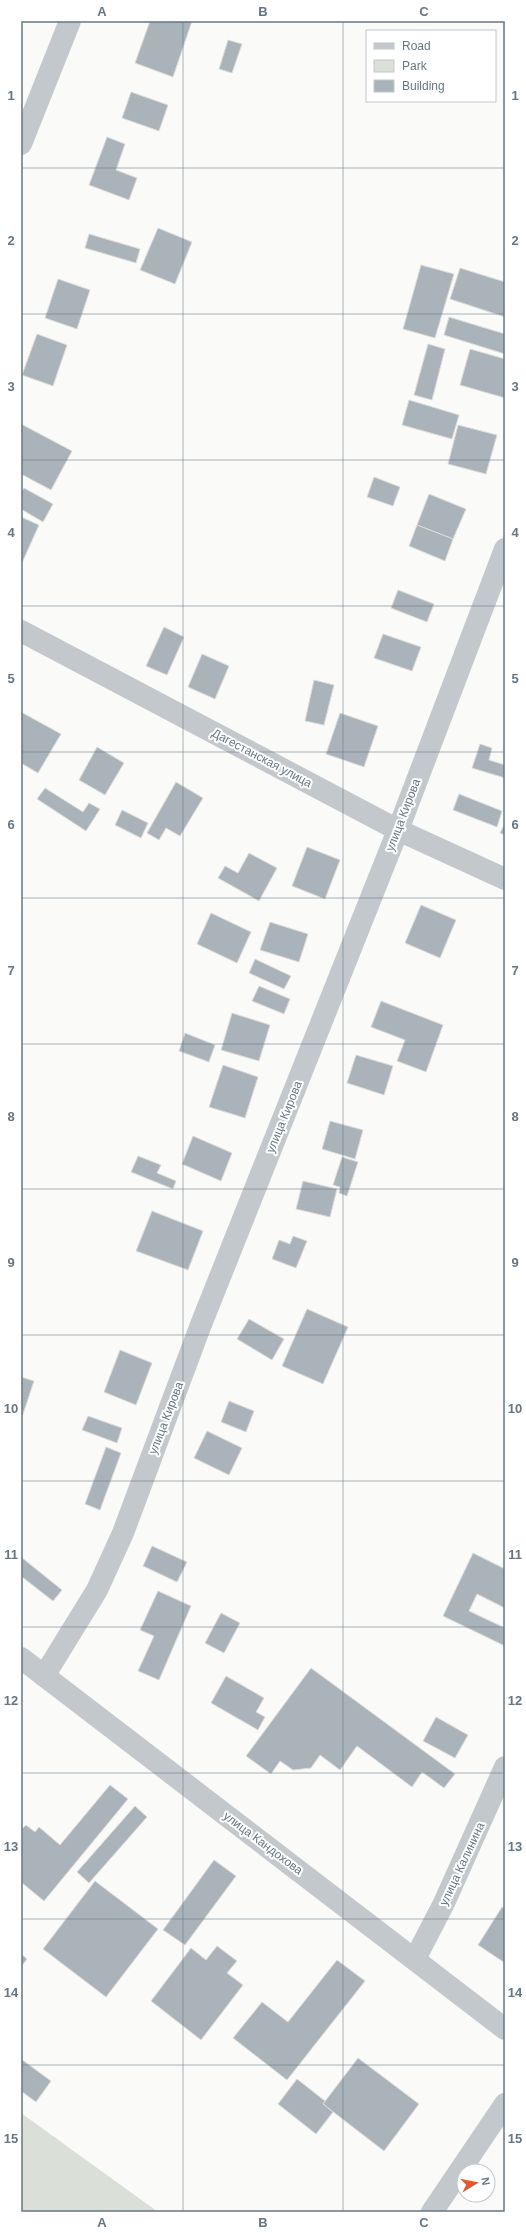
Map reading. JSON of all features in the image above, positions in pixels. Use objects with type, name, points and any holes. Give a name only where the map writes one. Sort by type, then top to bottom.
[{"type":"street","points":[[21,144],[70,21]]},
{"type":"street","name":"улица Кирова","points":[[44,1676],[97,1590],[123,1533],[200,1327],[398,830],[505,549]]},
{"type":"street","name":"Дагестанская улица","points":[[21,631],[398,830],[505,879]]},
{"type":"street","name":"улица Кандохова","points":[[21,1658],[505,2029]]},
{"type":"street","name":"улица Калинина","points":[[415,1959],[450,1890],[505,1767]]},
{"type":"street","points":[[432,2212],[505,2104]]},
{"type":"green space","points":[[21,2113],[158,2212],[21,2212]]},
{"type":"building","points":[[150,21],[192,21],[173,77],[135,63]]},
{"type":"building","points":[[228,40],[242,44],[232,73],[219,69]]},
{"type":"building","points":[[131,92],[168,105],[159,131],[122,118]]},
{"type":"building","points":[[107,137],[125,144],[116,170],[137,178],[129,200],[89,185]]},
{"type":"building","points":[[158,228],[192,242],[175,284],[140,270]]},
{"type":"building","points":[[89,234],[140,249],[136,263],[85,248]]},
{"type":"building","points":[[421,265],[454,274],[435,338],[403,329]]},
{"type":"building","points":[[460,268],[505,282],[505,317],[450,299]]},
{"type":"building","points":[[58,279],[90,290],[77,329],[45,318]]},
{"type":"building","points":[[449,317],[505,334],[505,354],[444,335]]},
{"type":"building","points":[[37,334],[67,345],[53,386],[22,375]]},
{"type":"building","points":[[428,344],[445,349],[432,400],[414,395]]},
{"type":"building","points":[[470,349],[505,359],[505,398],[460,385]]},
{"type":"building","points":[[409,400],[459,415],[452,439],[402,425]]},
{"type":"building","points":[[21,424],[72,451],[51,490],[21,474]]},
{"type":"building","points":[[458,425],[497,435],[486,474],[448,464]]},
{"type":"building","points":[[374,477],[400,487],[393,506],[367,497]]},
{"type":"building","points":[[24,488],[53,504],[43,522],[21,509],[21,493]]},
{"type":"building","points":[[429,494],[466,509],[453,539],[417,525]]},
{"type":"building","points":[[21,517],[39,525],[21,565]]},
{"type":"building","points":[[417,525],[453,539],[445,561],[409,546]]},
{"type":"building","points":[[398,590],[434,604],[427,622],[391,608]]},
{"type":"building","points":[[164,627],[184,637],[167,675],[146,666]]},
{"type":"building","points":[[383,634],[421,647],[412,671],[374,658]]},
{"type":"building","points":[[202,654],[229,666],[215,699],[188,687]]},
{"type":"building","points":[[314,680],[334,685],[324,725],[305,721]]},
{"type":"building","points":[[21,712],[61,734],[38,773],[21,763]]},
{"type":"building","points":[[340,713],[378,726],[364,767],[326,754]]},
{"type":"building","points":[[480,744],[492,748],[489,760],[505,765],[505,778],[472,768]]},
{"type":"building","points":[[97,747],[124,763],[105,795],[79,780]]},
{"type":"building","points":[[176,782],[203,798],[180,836],[166,828],[159,840],[147,833]]},
{"type":"building","points":[[45,788],[83,812],[89,803],[100,809],[86,831],[37,799]]},
{"type":"building","points":[[459,794],[502,811],[497,827],[453,810]]},
{"type":"building","points":[[122,810],[148,823],[141,838],[115,825]]},
{"type":"building","points":[[505,823],[505,835],[500,833]]},
{"type":"building","points":[[307,847],[340,860],[325,899],[292,886]]},
{"type":"building","points":[[249,853],[277,868],[259,901],[218,878],[225,866],[238,873]]},
{"type":"building","points":[[421,905],[456,920],[440,958],[405,943]]},
{"type":"building","points":[[211,913],[251,932],[237,963],[197,944]]},
{"type":"building","points":[[270,922],[308,934],[299,962],[260,950]]},
{"type":"building","points":[[255,959],[291,976],[284,989],[249,973]]},
{"type":"building","points":[[259,986],[290,999],[284,1014],[252,1001]]},
{"type":"building","points":[[381,1001],[443,1025],[426,1072],[397,1061],[405,1040],[371,1027]]},
{"type":"building","points":[[232,1013],[270,1025],[259,1061],[221,1050]]},
{"type":"building","points":[[185,1033],[215,1045],[209,1062],[179,1051]]},
{"type":"building","points":[[356,1055],[393,1066],[384,1095],[347,1083]]},
{"type":"building","points":[[223,1065],[258,1077],[245,1118],[209,1107]]},
{"type":"building","points":[[330,1121],[363,1130],[355,1159],[322,1149]]},
{"type":"building","points":[[193,1136],[232,1153],[221,1181],[182,1164]]},
{"type":"building","points":[[138,1156],[161,1165],[157,1173],[176,1181],[173,1189],[131,1172]]},
{"type":"building","points":[[342,1157],[358,1162],[347,1196],[339,1193],[340,1187],[333,1185]]},
{"type":"building","points":[[303,1181],[337,1189],[330,1217],[296,1209]]},
{"type":"building","points":[[152,1211],[203,1231],[188,1270],[136,1251]]},
{"type":"building","points":[[293,1236],[307,1241],[296,1268],[272,1259],[279,1240],[290,1244]]},
{"type":"building","points":[[307,1309],[348,1327],[323,1384],[282,1366]]},
{"type":"building","points":[[249,1319],[284,1339],[272,1360],[237,1339]]},
{"type":"building","points":[[120,1350],[152,1363],[136,1405],[104,1392]]},
{"type":"building","points":[[21,1377],[34,1381],[21,1420]]},
{"type":"building","points":[[229,1401],[254,1411],[246,1432],[221,1422]]},
{"type":"building","points":[[88,1416],[122,1428],[117,1443],[82,1430]]},
{"type":"building","points":[[207,1431],[242,1448],[229,1475],[194,1458]]},
{"type":"building","points":[[106,1447],[121,1453],[100,1510],[85,1504]]},
{"type":"building","points":[[152,1546],[187,1562],[177,1582],[143,1566]]},
{"type":"building","points":[[473,1553],[505,1569],[505,1608],[477,1594],[469,1611],[505,1628],[505,1646],[443,1616]]},
{"type":"building","points":[[21,1557],[62,1590],[53,1601],[21,1576]]},
{"type":"building","points":[[158,1591],[191,1606],[159,1680],[138,1671],[154,1636],[140,1630]]},
{"type":"building","points":[[221,1613],[240,1623],[224,1653],[205,1643]]},
{"type":"building","points":[[311,1668],[455,1774],[444,1788],[422,1772],[412,1787],[357,1746],[340,1770],[320,1755],[311,1768],[293,1770],[280,1761],[271,1774],[246,1756]]},
{"type":"building","points":[[226,1676],[264,1698],[256,1712],[265,1717],[258,1730],[211,1703]]},
{"type":"building","points":[[436,1717],[468,1735],[455,1758],[423,1741]]},
{"type":"building","points":[[110,1785],[128,1799],[44,1901],[21,1882],[21,1830],[26,1825],[35,1832],[39,1827],[60,1845]]},
{"type":"building","points":[[135,1806],[147,1817],[89,1883],[77,1872]]},
{"type":"building","points":[[214,1860],[236,1876],[185,1945],[163,1930]]},
{"type":"building","points":[[95,1881],[158,1929],[106,1997],[43,1949]]},
{"type":"building","points":[[502,1907],[505,1909],[505,1963],[478,1945]]},
{"type":"building","points":[[217,1946],[237,1961],[227,1973],[243,1985],[201,2040],[151,2001],[191,1948],[206,1960]]},
{"type":"building","points":[[21,1954],[27,1959],[21,1967]]},
{"type":"building","points":[[337,1960],[365,1981],[287,2080],[233,2038],[262,2002],[288,2022]]},
{"type":"building","points":[[358,2058],[419,2104],[384,2151],[323,2104]]},
{"type":"building","points":[[21,2059],[51,2081],[36,2102],[21,2091]]},
{"type":"building","points":[[297,2079],[325,2101],[323,2104],[333,2112],[316,2134],[278,2104]]}]
